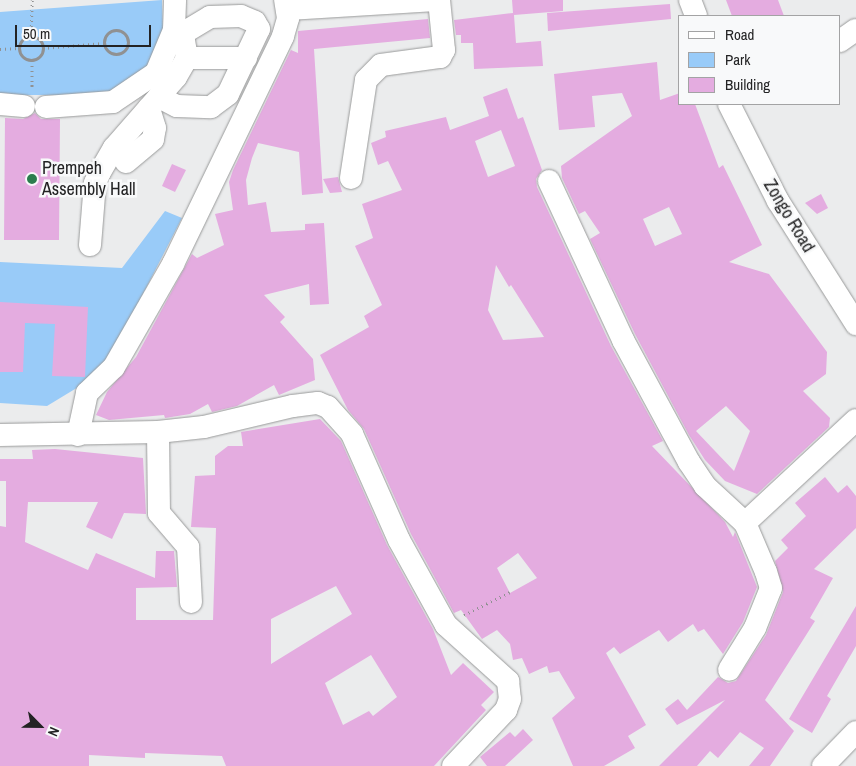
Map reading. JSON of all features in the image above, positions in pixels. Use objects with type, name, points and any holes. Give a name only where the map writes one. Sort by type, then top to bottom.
[{"type":"street","points":[[175,0],[177,33],[187,58]]},
{"type":"street","points":[[78,435],[83,400],[114,367],[173,264],[283,36],[286,4],[433,0]]},
{"type":"street","points":[[351,178],[366,80],[381,65],[440,57],[444,50],[438,0]]},
{"type":"street","points":[[690,0],[696,15]]},
{"type":"street","points":[[0,104],[113,102],[156,73],[177,33],[210,17],[241,16],[255,22],[259,29],[228,94],[211,106],[177,106],[154,102]]},
{"type":"street","points":[[841,40],[856,30]]},
{"type":"street","points":[[187,58],[246,58]]},
{"type":"street","points":[[90,245],[95,183],[100,172],[114,148],[154,102],[187,58]]},
{"type":"street","points":[[126,162],[152,139],[155,128],[154,102]]},
{"type":"street","name":"Zongo Road","points":[[734,106],[778,200],[856,324]]},
{"type":"street","points":[[549,181],[623,340],[689,462],[705,486],[745,523],[771,588],[755,628],[729,670]]},
{"type":"street","points":[[0,435],[158,432],[204,427],[292,406],[318,403],[328,407],[352,434],[398,540],[446,625],[508,681],[510,699],[506,710],[453,766]]},
{"type":"street","points":[[745,523],[856,420]]},
{"type":"street","points":[[158,432],[159,513],[188,547],[191,602]]},
{"type":"street","points":[[823,766],[856,732]]},
{"type":"path","points":[[31,36],[32,0]]},
{"type":"path","points":[[112,30],[122,32],[128,40],[120,53],[110,52],[104,43],[112,30]]},
{"type":"path","points":[[31,36],[38,38],[43,48],[38,57],[32,60],[24,58],[19,48],[23,38],[31,36]]},
{"type":"path","points":[[43,48],[104,43]]},
{"type":"path","points":[[0,49],[19,48]]},
{"type":"path","points":[[32,60],[34,103]]},
{"type":"path","points":[[446,625],[510,592]]},
{"type":"green space","points":[[162,0],[163,33],[157,52],[145,69],[110,95],[0,95],[0,12]]},
{"type":"green space","points":[[165,211],[182,218],[103,372],[47,406],[0,403],[0,262],[122,268]]},
{"type":"building","points":[[512,0],[563,0],[563,11],[514,15],[516,43],[541,41],[543,66],[474,69],[473,43],[461,43],[461,35],[456,35],[454,20],[513,13]]},
{"type":"building","points":[[726,0],[778,0],[784,15],[732,15]]},
{"type":"building","points":[[670,4],[671,19],[548,31],[547,13]]},
{"type":"building","points":[[428,19],[430,38],[314,49],[323,193],[302,195],[299,152],[258,143],[252,158],[246,180],[248,205],[266,202],[271,232],[305,230],[305,224],[324,223],[329,304],[310,305],[309,284],[264,295],[285,317],[280,322],[313,359],[315,380],[279,395],[274,385],[237,406],[212,412],[208,404],[190,414],[165,418],[164,415],[109,420],[96,415],[107,392],[136,357],[192,254],[197,258],[224,245],[215,214],[233,210],[229,182],[233,170],[291,50],[298,53],[298,31]]},
{"type":"building","points":[[657,62],[660,100],[678,94],[678,105],[695,105],[719,168],[723,165],[762,245],[729,262],[769,274],[827,352],[826,374],[803,391],[830,418],[829,427],[757,494],[725,481],[705,460],[689,435],[635,334],[590,239],[600,233],[585,211],[579,214],[562,178],[561,166],[632,116],[622,93],[592,96],[595,127],[559,130],[554,74]],"holes":[[[669,207],[682,234],[655,246],[643,219]],[[726,406],[750,431],[734,471],[696,431]]]},
{"type":"building","points":[[507,88],[518,119],[523,117],[542,170],[536,179],[537,187],[611,346],[663,441],[652,446],[725,522],[733,537],[735,532],[757,587],[743,622],[723,654],[704,629],[698,632],[693,624],[668,642],[659,630],[620,654],[614,647],[606,653],[646,725],[628,736],[635,748],[604,766],[573,766],[552,718],[575,698],[559,671],[549,673],[547,666],[529,674],[522,658],[513,660],[510,644],[497,630],[482,639],[461,610],[454,613],[411,534],[364,429],[348,410],[320,355],[369,327],[364,316],[382,305],[355,246],[373,238],[362,204],[402,190],[388,161],[378,165],[371,143],[386,137],[385,131],[446,117],[450,130],[489,116],[483,97]],"holes":[[[501,130],[515,166],[488,177],[475,141]],[[496,265],[544,337],[503,340],[488,310]],[[518,553],[537,578],[510,593],[497,568]]]},
{"type":"building","name":"Prempeh Assembly Hall","points":[[35,113],[41,119],[60,119],[59,240],[4,240],[5,118],[23,119]]},
{"type":"building","points":[[172,164],[186,170],[175,192],[162,186]]},
{"type":"building","points":[[338,177],[342,192],[330,193],[323,179]]},
{"type":"building","points":[[821,194],[828,208],[817,214],[805,203]]},
{"type":"building","points":[[0,302],[88,307],[85,377],[52,376],[55,324],[25,323],[23,372],[0,372]]},
{"type":"building","points":[[320,419],[341,441],[387,545],[433,629],[451,675],[463,663],[494,692],[481,705],[486,710],[434,766],[226,766],[222,756],[145,753],[145,758],[89,755],[89,766],[0,766],[0,526],[6,527],[6,481],[0,481],[0,459],[33,459],[32,450],[55,449],[143,458],[146,514],[124,513],[112,539],[86,527],[98,502],[28,502],[25,542],[88,570],[96,553],[155,578],[156,551],[174,551],[177,587],[136,588],[136,620],[213,620],[216,528],[191,527],[195,476],[215,475],[215,456],[228,446],[243,446],[241,432]],"holes":[[[336,586],[352,614],[271,664],[271,619]],[[371,655],[397,697],[373,716],[369,711],[343,725],[325,683]]]},
{"type":"building","points":[[825,477],[838,493],[847,485],[856,496],[856,528],[814,569],[833,578],[810,618],[815,621],[765,700],[794,731],[770,766],[749,766],[764,748],[740,732],[718,758],[710,751],[697,766],[659,766],[725,700],[677,725],[665,709],[678,699],[687,710],[718,677],[728,683],[736,681],[766,635],[783,592],[775,561],[788,548],[781,540],[806,516],[795,503]]},
{"type":"building","points":[[856,606],[856,646],[827,696],[831,699],[812,733],[789,719]]},
{"type":"building","points":[[523,729],[533,740],[505,766],[487,766],[480,757],[510,732],[515,737]]},
{"type":"place","name":"Prempeh Assembly Hall","points":[[32,179]]}]
